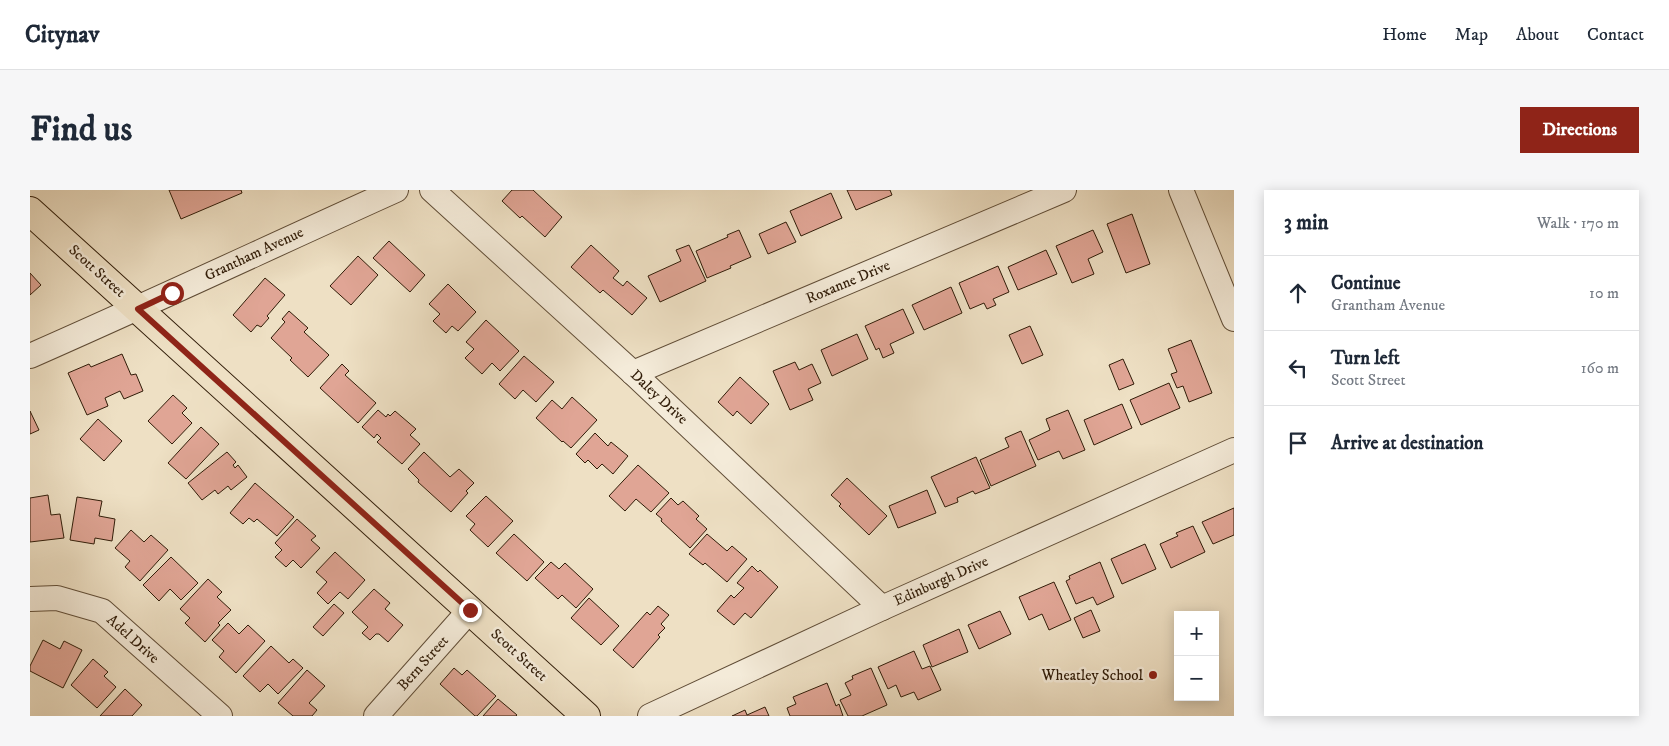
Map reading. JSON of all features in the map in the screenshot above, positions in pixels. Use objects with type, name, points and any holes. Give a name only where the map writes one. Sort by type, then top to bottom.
[{"type":"main road","name":"Scott Street","points":[[30,210],[586,716]]},
{"type":"street","name":"Grantham Avenue","points":[[30,356],[138,309],[396,190]]},
{"type":"street","name":"Daley Drive","points":[[432,190],[633,373],[882,608]]},
{"type":"street","name":"Roxanne Drive","points":[[633,373],[1064,190]]},
{"type":"street","points":[[1181,190],[1234,319]]},
{"type":"street","name":"Edinburgh Drive","points":[[650,716],[882,608],[1234,450]]},
{"type":"street","name":"Adel Drive","points":[[30,599],[57,598],[102,611],[211,713]]},
{"type":"street","name":"Bern Street","points":[[376,716],[470,610]]},
{"type":"building","points":[[169,190],[241,190],[242,193],[181,219]]},
{"type":"building","points":[[512,190],[533,190],[562,217],[545,237],[502,201]]},
{"type":"building","points":[[847,190],[890,190],[892,195],[856,210]]},
{"type":"building","points":[[831,193],[842,218],[801,236],[790,211]]},
{"type":"building","points":[[1132,214],[1150,264],[1126,273],[1107,224]]},
{"type":"building","points":[[786,222],[796,242],[768,254],[759,234]]},
{"type":"building","points":[[739,230],[751,257],[707,278],[696,251]]},
{"type":"building","points":[[1093,230],[1103,252],[1088,259],[1094,274],[1072,283],[1056,246]]},
{"type":"building","points":[[389,241],[425,275],[410,292],[373,258]]},
{"type":"building","points":[[591,245],[619,271],[613,278],[623,286],[627,281],[647,298],[632,315],[603,290],[600,293],[571,267]]},
{"type":"building","points":[[689,245],[706,281],[660,302],[648,276],[681,261],[676,250]]},
{"type":"building","points":[[1046,250],[1057,274],[1018,290],[1008,267]]},
{"type":"building","points":[[358,256],[378,275],[351,305],[330,286]]},
{"type":"building","points":[[998,266],[1009,292],[993,299],[996,305],[987,309],[984,303],[970,309],[959,283]]},
{"type":"building","points":[[30,273],[41,285],[30,295]]},
{"type":"building","points":[[265,278],[285,295],[267,316],[269,318],[261,327],[257,325],[251,332],[233,315]]},
{"type":"building","points":[[448,284],[476,312],[458,331],[452,326],[446,333],[433,321],[440,314],[429,304]]},
{"type":"building","points":[[951,287],[962,313],[924,330],[912,305]]},
{"type":"building","points":[[903,309],[914,333],[890,344],[894,353],[883,358],[879,348],[876,350],[865,326]]},
{"type":"building","points":[[289,311],[308,328],[304,332],[329,355],[308,377],[271,338],[285,322],[282,319]]},
{"type":"building","points":[[486,320],[519,351],[500,371],[492,363],[482,374],[465,358],[474,349],[466,342]]},
{"type":"building","points":[[1030,326],[1043,355],[1022,364],[1009,335]]},
{"type":"building","points":[[857,334],[868,359],[832,376],[821,350]]},
{"type":"building","points":[[1191,340],[1212,393],[1189,402],[1183,386],[1177,388],[1171,374],[1177,372],[1168,349]]},
{"type":"building","points":[[122,354],[131,375],[136,374],[143,391],[124,399],[120,391],[105,398],[108,406],[87,415],[68,373],[89,364],[91,367]]},
{"type":"building","points":[[524,356],[554,382],[536,402],[523,390],[515,399],[499,384]]},
{"type":"building","points":[[1123,359],[1134,384],[1119,390],[1109,365]]},
{"type":"building","points":[[795,362],[799,370],[812,364],[821,383],[808,389],[813,400],[790,410],[773,371]]},
{"type":"building","points":[[342,364],[349,371],[345,375],[376,403],[358,423],[320,388]]},
{"type":"building","points":[[740,377],[769,404],[751,424],[737,411],[733,416],[718,402]]},
{"type":"building","points":[[1169,383],[1180,408],[1141,425],[1130,400]]},
{"type":"building","points":[[173,395],[187,408],[182,413],[192,423],[172,444],[148,421]]},
{"type":"building","points":[[572,397],[597,420],[571,448],[536,418],[552,400],[562,409]]},
{"type":"building","points":[[1122,404],[1132,428],[1094,445],[1084,420]]},
{"type":"building","points":[[378,410],[386,417],[395,411],[416,429],[410,435],[420,444],[402,464],[377,442],[381,438],[377,434],[374,438],[362,427]]},
{"type":"building","points":[[1068,410],[1085,450],[1063,459],[1059,451],[1038,460],[1029,440],[1050,430],[1046,419]]},
{"type":"building","points":[[30,411],[39,430],[30,434]]},
{"type":"building","points":[[98,419],[122,441],[104,461],[80,439]]},
{"type":"building","points":[[201,427],[219,444],[186,479],[168,463]]},
{"type":"building","points":[[1021,431],[1036,466],[991,486],[980,460],[1009,447],[1005,438]]},
{"type":"building","points":[[595,433],[608,446],[611,442],[628,456],[613,474],[602,464],[597,469],[588,460],[585,463],[576,454]]},
{"type":"building","points":[[227,452],[236,462],[233,465],[235,468],[238,465],[247,477],[231,490],[228,486],[218,494],[215,490],[202,500],[188,483]]},
{"type":"building","points":[[424,452],[450,477],[459,469],[474,483],[466,491],[468,493],[451,512],[418,482],[419,480],[408,469]]},
{"type":"building","points":[[976,457],[990,488],[975,494],[973,491],[957,498],[958,502],[945,507],[931,477]]},
{"type":"building","points":[[638,465],[669,493],[651,512],[636,499],[625,511],[609,496]]},
{"type":"building","points":[[847,478],[887,516],[869,535],[839,506],[841,504],[831,495]]},
{"type":"building","points":[[255,483],[294,517],[277,536],[257,519],[254,522],[249,518],[243,524],[230,513]]},
{"type":"building","points":[[927,490],[936,513],[898,528],[889,506]]},
{"type":"building","points":[[48,495],[51,515],[60,514],[64,538],[30,542],[30,498]]},
{"type":"building","points":[[486,496],[513,521],[488,547],[470,530],[475,524],[466,516]]},
{"type":"building","points":[[77,497],[102,501],[99,516],[115,519],[112,541],[95,538],[94,544],[70,540]]},
{"type":"building","points":[[671,498],[678,505],[683,501],[699,516],[696,519],[707,529],[690,548],[656,514]]},
{"type":"building","points":[[1234,508],[1234,535],[1213,544],[1202,522]]},
{"type":"building","points":[[297,519],[316,536],[311,540],[320,548],[301,568],[293,560],[286,567],[275,557],[282,550],[275,543]]},
{"type":"building","points":[[1193,526],[1205,552],[1171,568],[1160,544],[1178,536],[1176,533]]},
{"type":"building","points":[[131,530],[144,542],[151,535],[168,550],[140,581],[125,567],[130,561],[115,548]]},
{"type":"building","points":[[514,534],[544,562],[527,581],[496,553]]},
{"type":"building","points":[[707,534],[727,551],[732,546],[747,559],[727,582],[705,563],[703,565],[689,554]]},
{"type":"building","points":[[1145,544],[1156,569],[1122,584],[1111,559]]},
{"type":"building","points":[[335,552],[365,580],[348,599],[340,592],[328,604],[317,593],[327,582],[316,572]]},
{"type":"building","points":[[171,557],[198,583],[181,600],[170,589],[159,601],[143,585]]},
{"type":"building","points":[[551,562],[559,569],[565,563],[593,589],[576,608],[562,595],[558,599],[535,578]]},
{"type":"building","points":[[1100,562],[1114,597],[1097,605],[1093,597],[1076,604],[1066,581],[1070,579],[1069,576]]},
{"type":"building","points":[[752,566],[758,572],[760,570],[778,587],[751,618],[745,613],[734,625],[717,611],[731,595],[734,598],[744,588],[737,583]]},
{"type":"building","points":[[208,579],[222,592],[217,597],[231,610],[218,623],[220,625],[205,642],[185,623],[190,618],[180,609]]},
{"type":"building","points":[[1054,582],[1071,620],[1049,630],[1042,614],[1029,620],[1019,597]]},
{"type":"building","points":[[374,589],[390,603],[385,609],[403,625],[388,642],[379,634],[376,634],[370,640],[362,633],[368,627],[352,612]]},
{"type":"building","points":[[589,598],[619,626],[601,645],[571,618]]},
{"type":"building","points":[[334,604],[344,613],[323,636],[313,627]]},
{"type":"building","points":[[658,606],[669,615],[661,624],[665,628],[658,635],[660,637],[633,668],[613,650],[647,612],[650,615]]},
{"type":"building","points":[[1091,610],[1100,631],[1083,638],[1074,618]]},
{"type":"building","points":[[1000,611],[1011,634],[979,649],[968,625]]},
{"type":"building","points":[[228,623],[239,634],[248,625],[265,641],[236,673],[219,657],[224,651],[212,640]]},
{"type":"building","points":[[959,629],[968,652],[932,667],[923,645]]},
{"type":"building","points":[[43,640],[60,649],[64,641],[82,650],[63,688],[30,671],[30,666]]},
{"type":"building","points":[[271,646],[289,663],[293,659],[303,668],[278,694],[268,684],[260,692],[243,676]]},
{"type":"building","points":[[914,651],[922,669],[930,666],[941,690],[918,700],[914,692],[901,697],[896,685],[888,689],[878,667]]},
{"type":"building","points":[[93,659],[108,672],[104,676],[116,687],[97,708],[71,685]]},
{"type":"building","points":[[454,668],[462,675],[467,670],[496,696],[477,716],[440,684]]},
{"type":"building","points":[[871,668],[887,705],[862,716],[848,716],[840,700],[851,695],[845,683],[853,679],[852,676]]},
{"type":"building","points":[[307,670],[325,686],[309,703],[317,710],[312,716],[293,716],[278,703]]},
{"type":"building","points":[[827,683],[836,706],[839,704],[843,716],[790,716],[787,708],[796,704],[793,697]]},
{"type":"building","points":[[125,689],[142,705],[132,716],[100,716]]},
{"type":"building","points":[[498,699],[517,715],[483,716]]},
{"type":"building","points":[[765,707],[769,716],[732,716],[745,710],[747,715]]},
{"type":"place","name":"Wheatley School","points":[[1153,675]]},
{"type":"route","points":[[172,293],[138,309],[470,610]]}]
